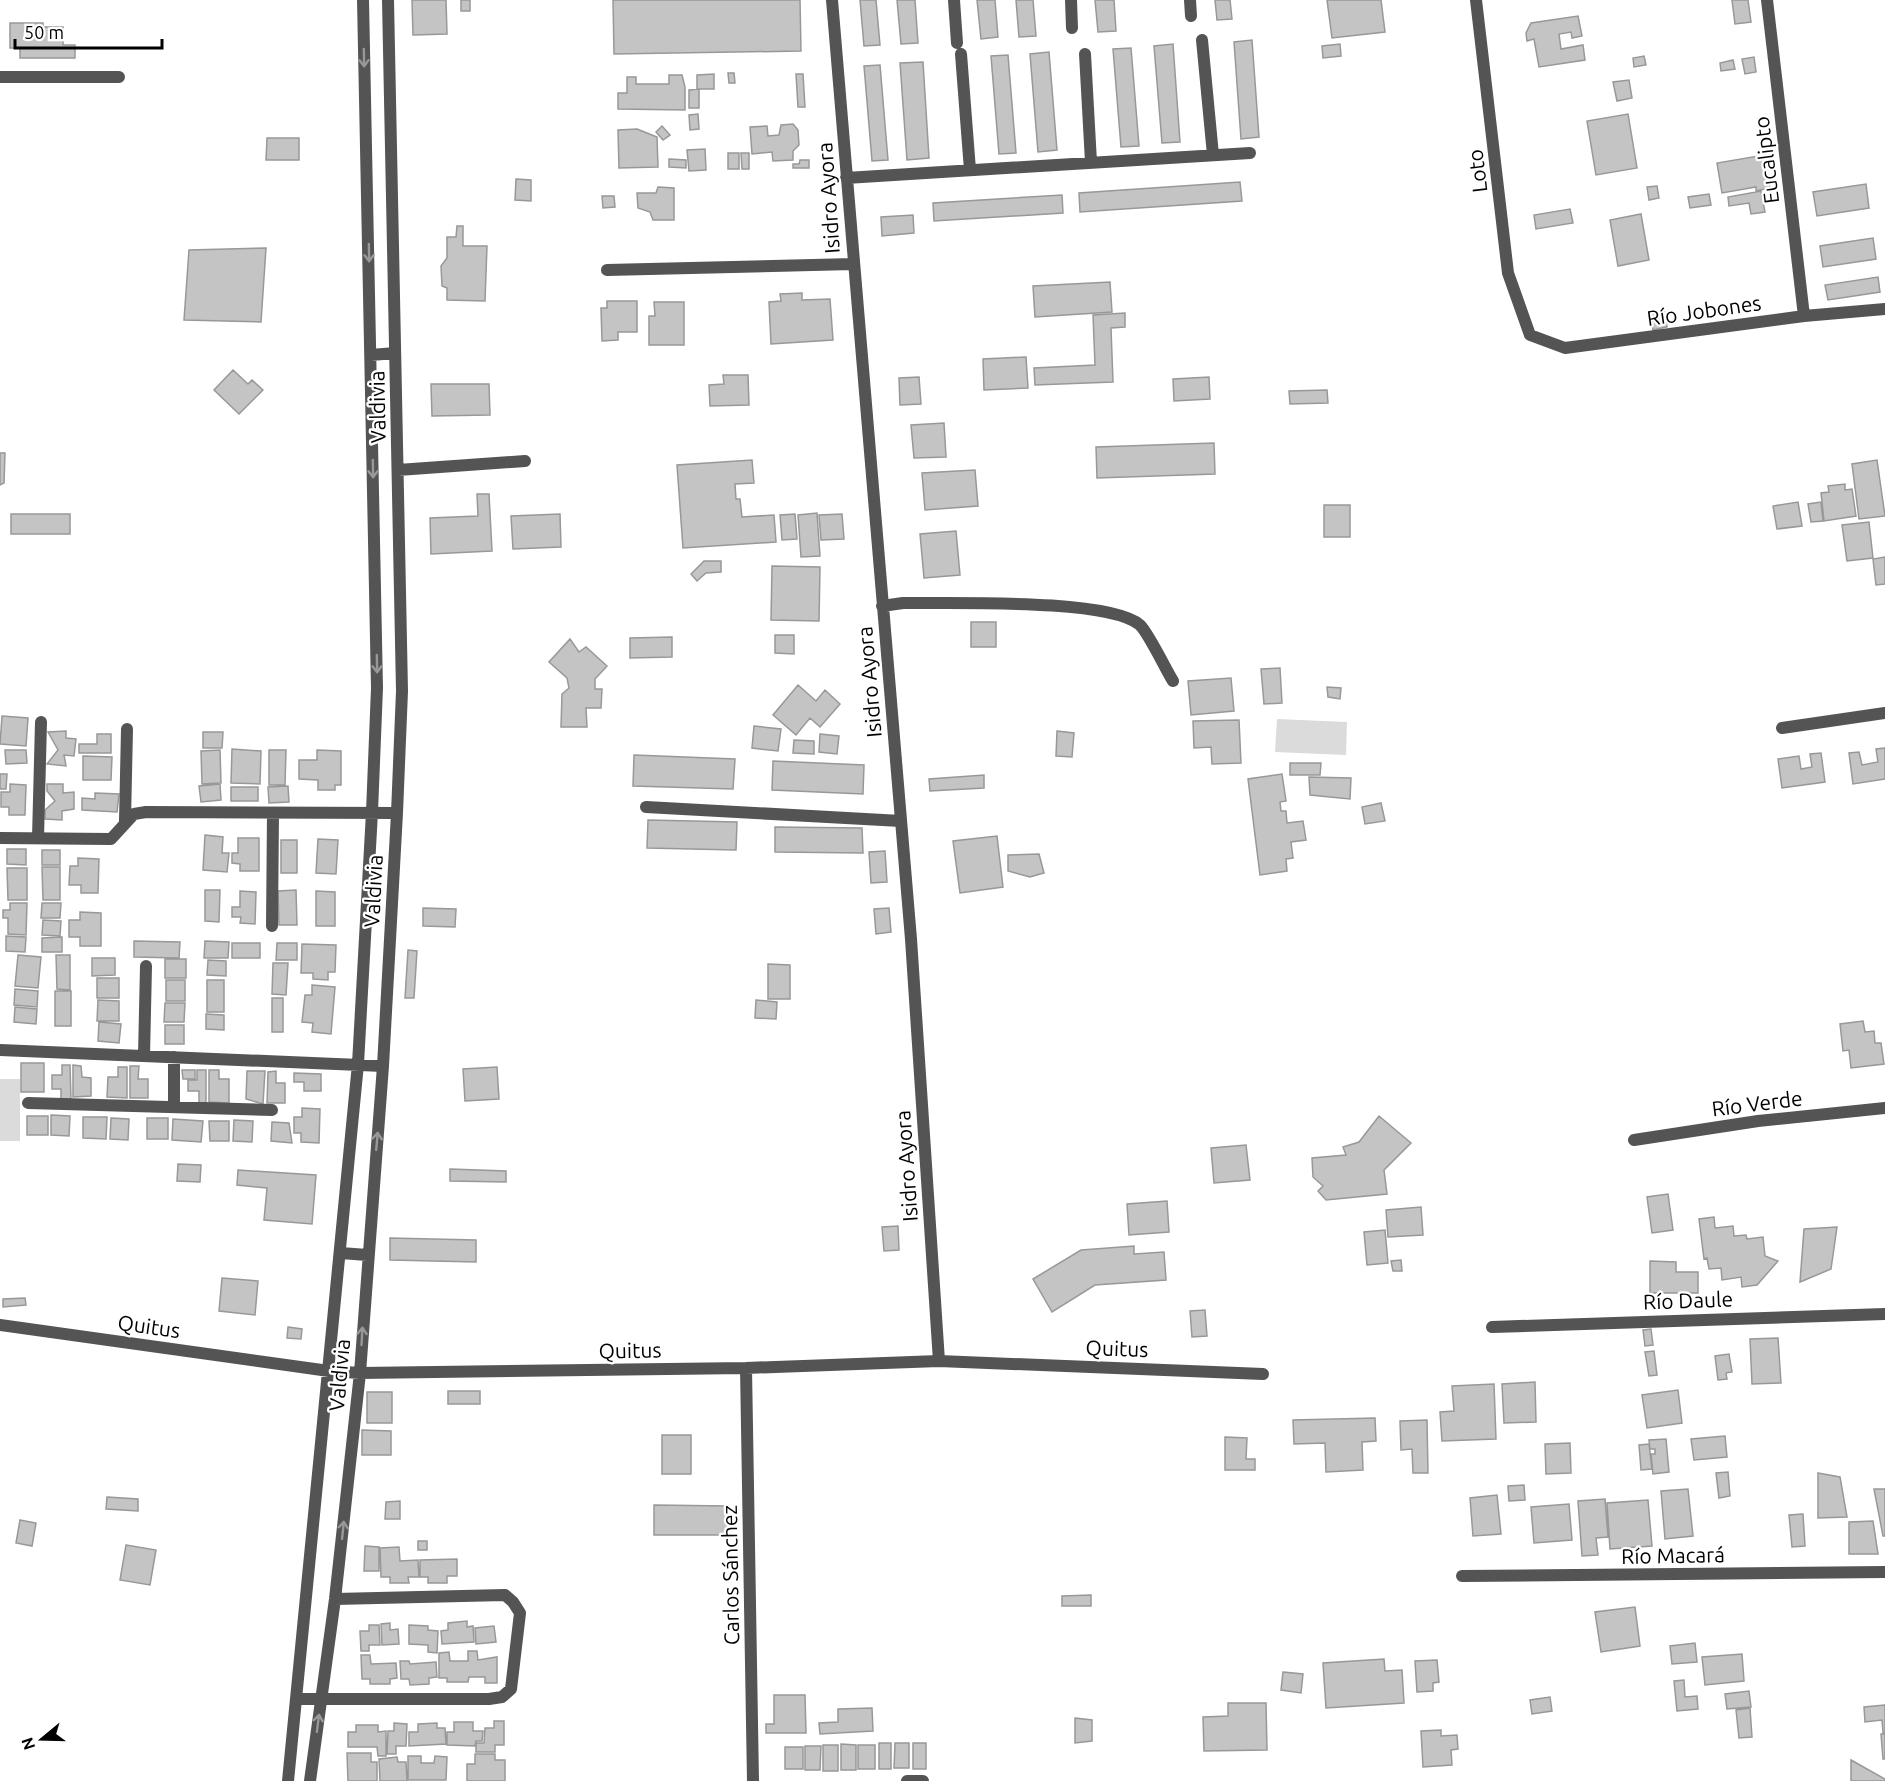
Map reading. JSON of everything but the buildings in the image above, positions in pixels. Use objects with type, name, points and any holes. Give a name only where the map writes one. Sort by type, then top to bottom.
[{"type":"street","name":"Valdivia","points":[[288,1781],[358,1064],[372,812],[377,688],[363,0]]},
{"type":"street","name":"Valdivia","points":[[310,1781],[335,1599],[360,1373],[367,1255],[383,1066],[397,813],[402,691],[388,0]]},
{"type":"street","name":"Isidro Ayora","points":[[832,0],[912,950],[939,1361]]},
{"type":"street","points":[[954,0],[970,170]]},
{"type":"street","points":[[1071,0],[1072,28]]},
{"type":"street","points":[[1190,0],[1191,16]]},
{"type":"street","name":"Loto","points":[[1476,0],[1508,273],[1530,335]]},
{"type":"street","name":"Eucalipto","points":[[1767,0],[1804,316]]},
{"type":"street","points":[[1202,40],[1213,155]]},
{"type":"street","points":[[1085,54],[1091,162]]},
{"type":"street","points":[[0,77],[119,77]]},
{"type":"street","points":[[846,178],[1250,153]]},
{"type":"street","points":[[607,270],[853,264]]},
{"type":"street","name":"Río Jobones","points":[[1530,335],[1565,348],[1804,316],[1885,309]]},
{"type":"street","points":[[371,355],[395,353]]},
{"type":"street","points":[[398,470],[525,461]]},
{"type":"street","points":[[882,606],[903,603],[1083,607],[1116,614],[1140,626],[1173,681]]},
{"type":"street","points":[[1782,728],[1885,713]]},
{"type":"street","points":[[38,838],[41,722]]},
{"type":"street","points":[[125,820],[127,729]]},
{"type":"street","points":[[646,807],[901,821]]},
{"type":"street","points":[[0,838],[111,839],[125,820],[134,814],[146,812],[397,813]]},
{"type":"street","points":[[272,926],[273,813]]},
{"type":"street","points":[[144,1056],[146,966]]},
{"type":"street","points":[[0,1050],[383,1066]]},
{"type":"street","points":[[174,1057],[174,1107]]},
{"type":"street","points":[[28,1103],[272,1110]]},
{"type":"street","name":"Río Verde","points":[[1634,1140],[1758,1121],[1885,1108]]},
{"type":"street","points":[[341,1253],[367,1255]]},
{"type":"street","name":"Río Daule","points":[[1492,1327],[1885,1314]]},
{"type":"street","name":"Quitus","points":[[0,1325],[329,1371],[360,1373],[746,1368],[939,1361],[1263,1374]]},
{"type":"street","name":"Carlos Sánchez","points":[[746,1368],[753,1781]]},
{"type":"street","name":"Río Macará","points":[[1462,1576],[1885,1572]]},
{"type":"street","points":[[297,1699],[489,1699],[502,1697],[511,1689],[520,1613],[513,1602],[505,1596],[335,1599]]},
{"type":"street","points":[[907,1781],[922,1781]]},
{"type":"shaded area","points":[[1277,719],[1347,722],[1346,755],[1275,752]]},
{"type":"shaded area","points":[[0,1079],[20,1079],[20,1141],[0,1141]]}]
